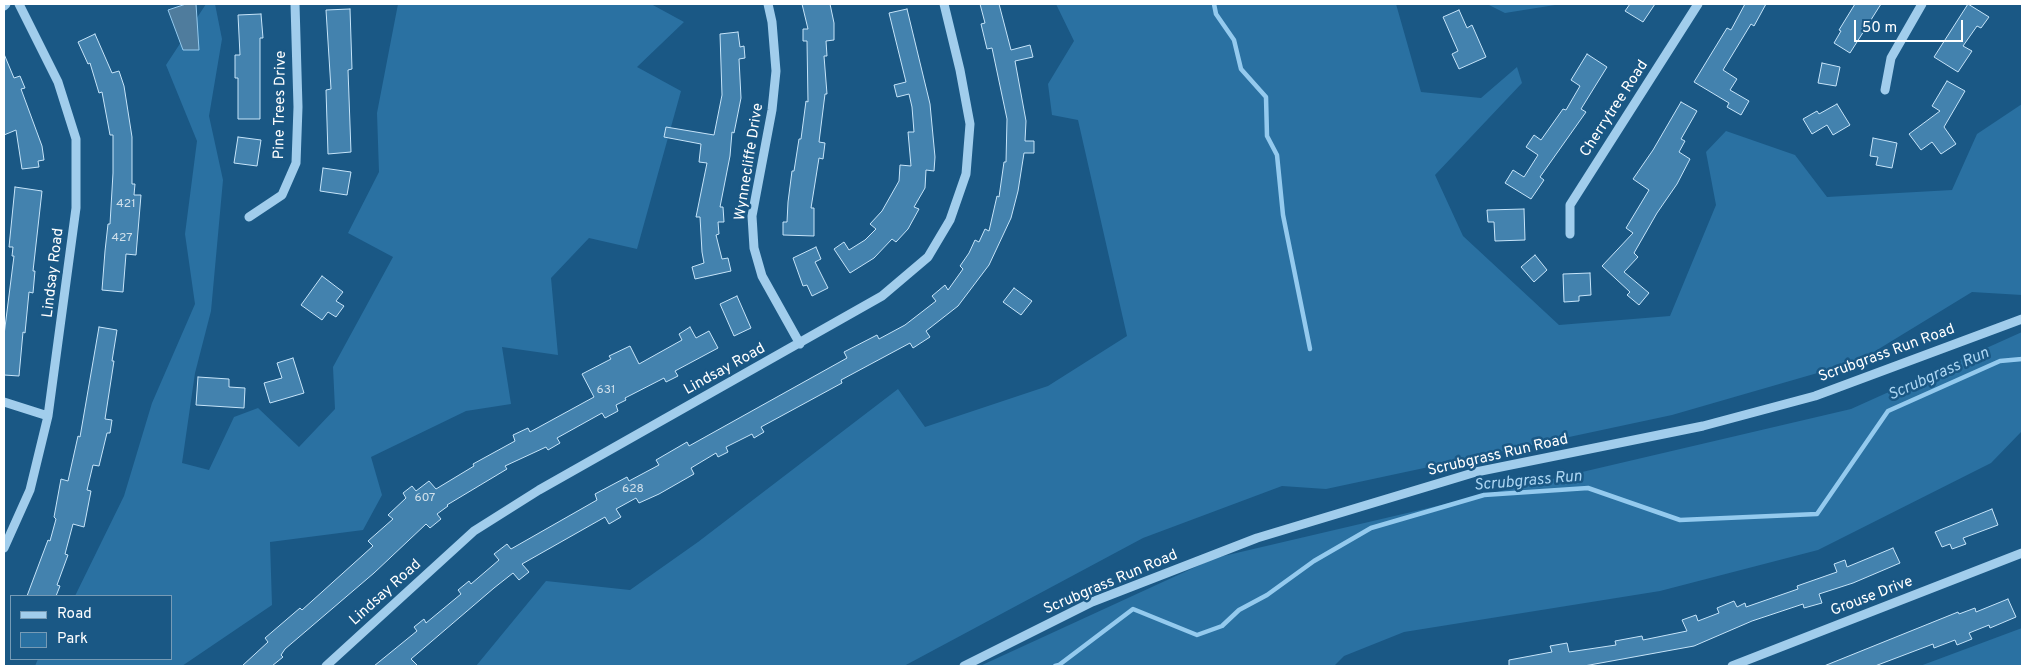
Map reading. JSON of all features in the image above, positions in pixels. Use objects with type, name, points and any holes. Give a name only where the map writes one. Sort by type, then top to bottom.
[{"type":"street","name":"Lindsay Road","points":[[4,548],[30,490],[48,416],[76,208],[76,139],[58,82],[19,4]]},
{"type":"street","name":"Pine Trees Drive","points":[[249,217],[282,195],[296,163],[298,107],[295,4]]},
{"type":"street","name":"Wynnecliffe Drive","points":[[768,4],[772,22],[776,71],[772,110],[752,216],[754,248],[762,276],[800,344]]},
{"type":"street","name":"Lindsay Road","points":[[326,666],[474,531],[539,490],[882,296],[928,257],[950,220],[966,174],[970,124],[960,70],[944,4]]},
{"type":"street","name":"Cherrytree Road","points":[[1570,234],[1570,205],[1698,4]]},
{"type":"street","points":[[1885,90],[1891,58],[1922,4]]},
{"type":"street","name":"Scrubgrass Run Road","points":[[964,666],[1092,602],[1257,538],[1476,472],[1703,426],[1815,396],[2022,319]]},
{"type":"street","points":[[4,402],[48,416]]},
{"type":"street","name":"Grouse Drive","points":[[1732,666],[2022,553]]},
{"type":"green space","points":[[206,4],[215,4],[222,39],[209,116],[223,180],[211,311],[195,373],[182,463],[209,470],[234,417],[258,408],[299,447],[335,409],[333,367],[393,257],[348,233],[379,172],[377,113],[398,4],[651,4],[684,22],[637,67],[681,91],[637,249],[589,238],[551,278],[558,355],[502,347],[511,404],[466,411],[371,457],[382,495],[363,530],[270,542],[272,605],[182,666],[35,666],[38,660],[172,660],[172,595],[75,595],[124,496],[152,403],[195,304],[185,234],[197,141],[166,65]]},
{"type":"green space","points":[[1056,4],[1396,4],[1421,92],[1481,98],[1517,67],[1522,83],[1435,175],[1463,236],[1559,325],[1670,316],[1716,205],[1706,152],[1726,131],[1795,155],[1827,197],[1952,190],[1977,134],[2022,104],[2022,295],[1972,292],[1859,361],[1672,415],[1326,489],[1282,486],[1143,538],[904,666],[476,666],[546,581],[630,590],[698,542],[898,389],[925,427],[1048,386],[1127,336],[1078,120],[1052,115],[1048,84],[1074,41]]},
{"type":"green space","points":[[1487,4],[1553,4],[1555,5],[1505,13]]},
{"type":"green space","points":[[2022,332],[2022,431],[1991,463],[1818,550],[1660,591],[1404,632],[1344,656],[1334,666],[980,666],[1215,558],[1851,409]]},
{"type":"green space","points":[[2022,628],[2022,666],[1920,666]]},
{"type":"shaded area","points":[[186,4],[196,4],[199,50],[183,50],[168,10]]},
{"type":"building","points":[[802,4],[830,4],[834,23],[834,40],[826,41],[827,56],[824,56],[827,94],[825,94],[819,142],[825,143],[823,159],[819,158],[811,208],[814,208],[814,236],[783,235],[783,222],[787,222],[792,171],[794,171],[799,139],[801,139],[806,101],[808,102],[807,41],[803,41],[803,29],[808,29]]},
{"type":"building","points":[[980,4],[999,4],[1011,50],[1030,45],[1033,57],[1015,61],[1026,121],[1025,141],[1034,141],[1034,153],[1024,153],[1018,191],[1011,218],[989,265],[958,306],[926,331],[930,337],[913,348],[910,343],[841,380],[842,383],[761,427],[764,432],[754,438],[752,434],[726,447],[728,452],[718,457],[716,453],[691,468],[694,474],[659,494],[639,503],[636,498],[616,509],[621,517],[609,524],[605,517],[522,564],[529,572],[519,580],[513,573],[494,588],[411,659],[418,666],[374,666],[417,631],[414,627],[424,619],[426,623],[461,594],[458,590],[469,581],[471,584],[499,560],[494,554],[507,544],[511,549],[597,500],[595,494],[627,477],[629,481],[659,465],[656,460],[687,442],[689,446],[847,358],[844,352],[877,335],[879,339],[905,325],[936,301],[932,296],[945,285],[948,290],[963,269],[960,266],[975,240],[979,242],[985,229],[989,231],[997,196],[999,197],[1004,162],[1006,162],[1007,119],[992,48],[987,49],[981,24],[985,23]]},
{"type":"building","points":[[1630,4],[1655,4],[1643,22],[1625,11]]},
{"type":"building","points":[[1745,4],[1766,4],[1754,26],[1751,24],[1723,70],[1737,79],[1730,90],[1749,101],[1741,115],[1727,107],[1729,103],[1694,82],[1727,28],[1731,30]]},
{"type":"building","points":[[1855,4],[1881,4],[1850,53],[1834,43],[1841,31],[1839,30]]},
{"type":"building","points":[[1968,4],[1989,17],[1981,28],[1977,26],[1963,46],[1972,51],[1958,72],[1934,57]]},
{"type":"building","points":[[350,9],[352,69],[348,70],[351,152],[328,154],[326,90],[331,89],[326,10]]},
{"type":"building","points":[[907,9],[930,104],[935,157],[934,171],[926,170],[925,188],[914,207],[919,209],[908,229],[896,242],[892,239],[874,258],[850,273],[834,249],[844,242],[849,250],[865,240],[876,229],[870,224],[882,211],[899,181],[900,165],[911,166],[908,132],[914,132],[912,107],[909,94],[897,97],[894,85],[906,82],[889,13]]},
{"type":"building","points":[[1459,10],[1467,28],[1472,25],[1486,57],[1459,69],[1452,54],[1458,51],[1443,17]]},
{"type":"building","points":[[261,14],[263,38],[260,38],[260,119],[238,119],[238,78],[235,78],[235,55],[240,55],[238,15]]},
{"type":"building","points":[[738,32],[740,47],[744,46],[745,58],[739,59],[741,98],[734,133],[732,132],[730,156],[720,207],[723,207],[724,222],[718,222],[719,234],[716,235],[722,259],[728,258],[731,271],[695,279],[692,267],[704,263],[700,217],[696,217],[707,163],[699,162],[701,144],[664,137],[666,127],[714,135],[722,95],[720,34]]},
{"type":"building","points":[[95,34],[112,73],[119,71],[124,86],[132,137],[132,184],[135,184],[134,195],[141,195],[136,255],[126,254],[123,292],[102,290],[108,224],[110,224],[113,135],[110,135],[102,92],[99,93],[90,63],[88,64],[78,42]]},
{"type":"building","points":[[4,54],[14,78],[20,76],[25,88],[21,89],[42,146],[44,160],[38,161],[39,167],[22,169],[16,130],[4,135]]},
{"type":"building","points":[[1587,54],[1607,67],[1581,109],[1586,112],[1540,177],[1544,180],[1531,199],[1505,183],[1513,170],[1524,177],[1538,155],[1526,147],[1534,135],[1541,140],[1563,109],[1566,110],[1580,86],[1571,80]]},
{"type":"building","points":[[1822,63],[1840,67],[1836,86],[1818,83]]},
{"type":"building","points":[[1947,81],[1965,91],[1944,127],[1956,144],[1941,154],[1932,142],[1921,150],[1909,134],[1940,111],[1932,106]]},
{"type":"building","points":[[1681,102],[1697,111],[1681,139],[1685,141],[1679,152],[1690,159],[1677,184],[1657,213],[1634,253],[1638,257],[1624,272],[1649,293],[1639,305],[1627,295],[1630,292],[1602,266],[1633,233],[1626,228],[1649,190],[1633,179],[1653,150]]},
{"type":"building","points":[[1837,104],[1850,125],[1833,135],[1827,125],[1812,134],[1803,119],[1817,111],[1819,114]]},
{"type":"building","points":[[238,137],[261,140],[257,166],[234,163]]},
{"type":"building","points":[[1873,138],[1897,143],[1892,168],[1876,165],[1878,157],[1870,156]]},
{"type":"building","points":[[323,168],[351,172],[347,195],[320,191]]},
{"type":"building","points":[[15,187],[42,191],[33,271],[35,271],[33,293],[29,292],[19,376],[4,375],[4,335],[14,256],[12,256],[13,247],[9,247]]},
{"type":"building","points":[[1524,209],[1525,240],[1495,241],[1494,222],[1488,222],[1487,210]]},
{"type":"building","points":[[816,247],[821,259],[815,262],[828,288],[812,296],[807,285],[803,286],[793,258]]},
{"type":"building","points":[[1535,255],[1547,270],[1534,282],[1521,267]]},
{"type":"building","points":[[1590,273],[1591,295],[1579,296],[1579,301],[1564,302],[1563,274]]},
{"type":"building","points":[[322,276],[343,292],[336,301],[344,306],[336,317],[328,312],[322,320],[301,305]]},
{"type":"building","points":[[1014,288],[1032,301],[1021,315],[1003,302]]},
{"type":"building","points":[[737,296],[751,328],[734,336],[720,304]]},
{"type":"building","points":[[99,327],[117,330],[105,419],[112,420],[110,433],[107,433],[99,466],[93,465],[87,490],[91,491],[84,527],[73,524],[65,554],[68,555],[57,585],[60,586],[56,595],[27,595],[48,540],[50,541],[56,519],[54,517],[61,479],[68,481],[78,436],[80,437]]},
{"type":"building","points":[[690,327],[696,338],[709,331],[718,348],[675,371],[678,376],[666,382],[664,378],[625,398],[626,400],[616,405],[618,411],[605,418],[602,413],[557,438],[560,443],[548,450],[546,447],[505,466],[507,469],[447,505],[437,514],[441,519],[430,528],[426,524],[374,573],[285,649],[281,655],[283,657],[272,666],[242,666],[268,642],[265,638],[300,608],[302,610],[373,546],[368,541],[393,519],[388,515],[406,498],[403,493],[412,486],[416,491],[429,481],[436,489],[474,466],[473,464],[515,441],[513,435],[528,428],[530,432],[594,397],[582,374],[611,359],[609,356],[630,346],[639,364],[682,340],[679,334]]},
{"type":"building","points":[[293,358],[304,393],[270,403],[264,383],[282,378],[277,363]]},
{"type":"building","points":[[198,377],[229,379],[229,387],[245,388],[244,408],[196,405]]},
{"type":"building","points":[[1992,509],[1998,525],[1963,538],[1966,544],[1952,549],[1950,544],[1942,547],[1935,532]]},
{"type":"building","points":[[1893,548],[1900,563],[1853,583],[1819,594],[1822,603],[1804,608],[1803,604],[1752,621],[1694,646],[1584,666],[1509,666],[1509,660],[1552,652],[1550,646],[1567,643],[1569,652],[1616,645],[1615,641],[1642,636],[1643,640],[1687,631],[1682,620],[1696,615],[1698,621],[1719,613],[1717,608],[1734,601],[1737,607],[1745,603],[1746,607],[1798,589],[1797,586],[1837,572],[1834,564],[1845,560],[1847,567]]},
{"type":"building","points":[[2008,599],[2016,617],[1990,628],[1989,625],[1969,633],[1972,639],[1957,645],[1955,640],[1934,648],[1933,644],[1875,666],[1824,666],[1958,612],[1959,614],[1975,608],[1976,612]]},
{"type":"waterway","points":[[1214,4],[1216,14],[1234,40],[1241,69],[1266,97],[1267,136],[1277,155],[1283,215],[1310,349]]},
{"type":"waterway","name":"Scrubgrass Run","points":[[1055,666],[1059,665],[1133,609],[1197,635],[1222,626],[1239,610],[1267,595],[1314,561],[1371,528],[1484,495],[1588,488],[1680,520],[1817,514],[1888,411],[2000,361],[2022,359]]}]
